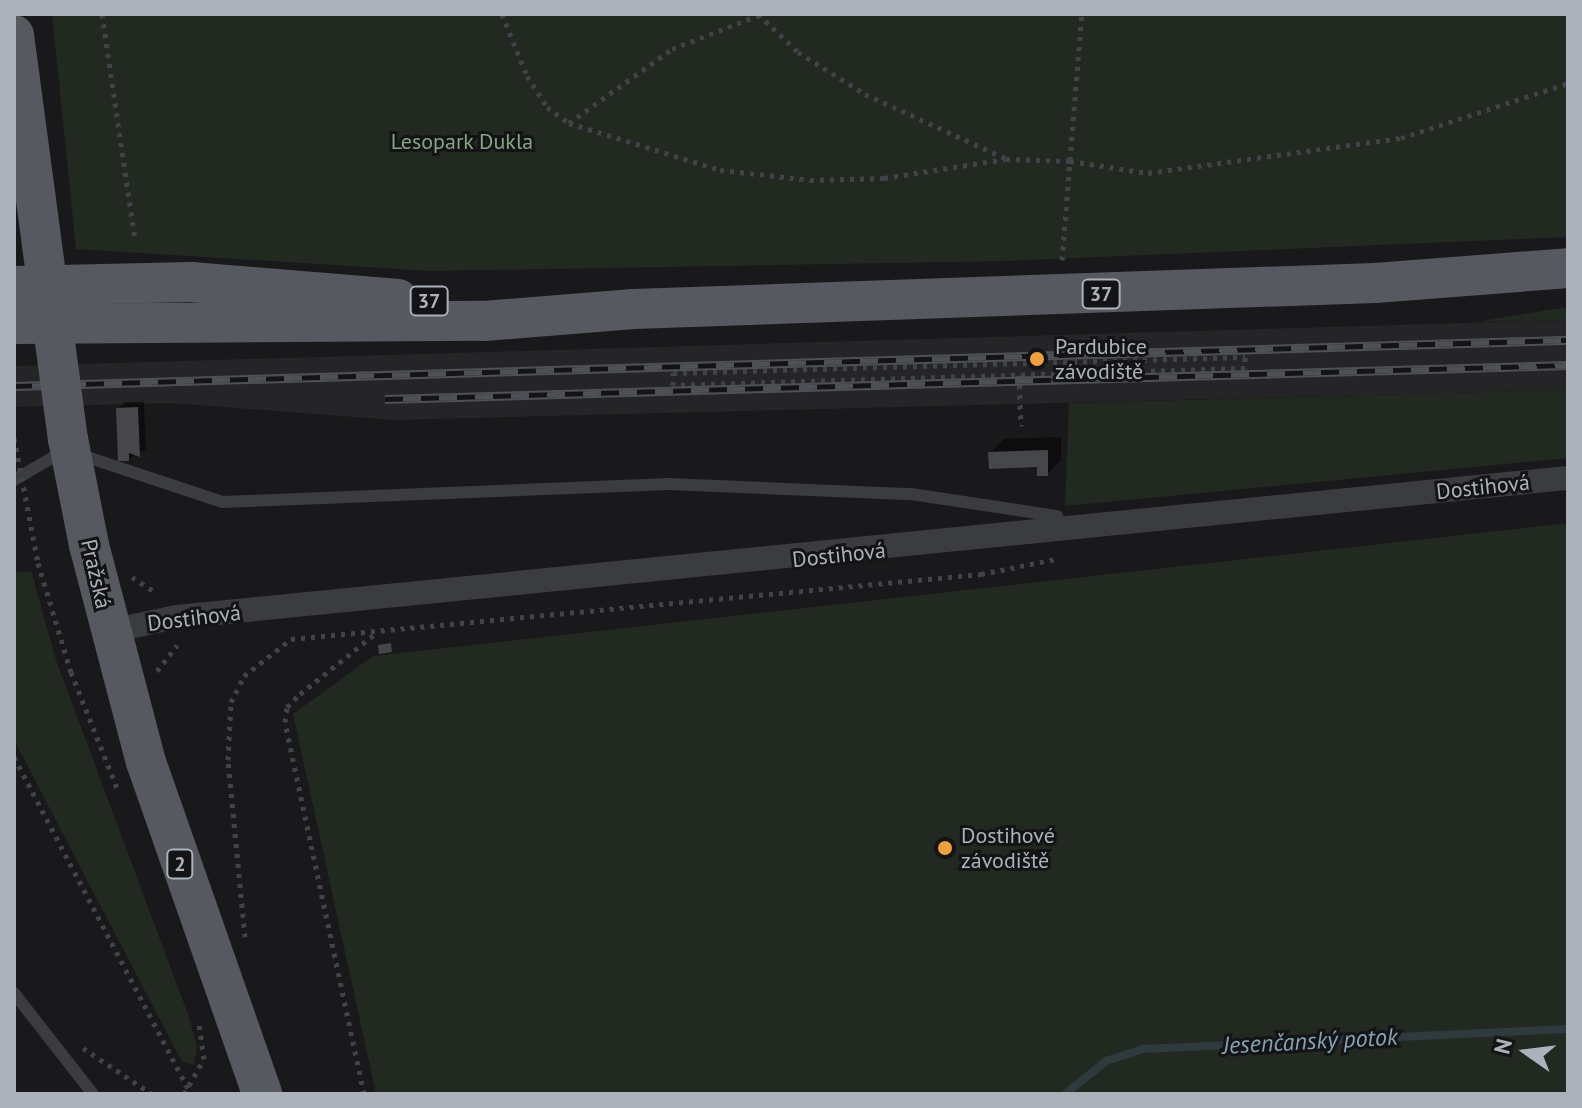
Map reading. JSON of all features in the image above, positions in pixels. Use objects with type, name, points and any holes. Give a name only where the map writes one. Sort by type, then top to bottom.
[{"type":"main road","name":"Pražská","points":[[14,35],[58,370],[89,545],[146,762],[262,1094]]},
{"type":"main road","name":"37","points":[[14,324],[484,321],[634,309],[1220,290],[1568,268]]},
{"type":"main road","name":"37","points":[[14,286],[191,282],[418,301],[634,309]]},
{"type":"street","name":"Dostihová","points":[[110,631],[177,617],[1568,478]]},
{"type":"lane","points":[[14,480],[52,458],[81,455],[222,502],[669,484],[911,494],[1057,516]]},
{"type":"lane","points":[[14,993],[93,1094]]},
{"type":"path","points":[[102,14],[135,240]]},
{"type":"path","points":[[502,14],[527,76],[547,107],[569,123],[720,170],[810,180],[884,178],[1006,159],[1070,161],[1148,173],[1401,138],[1568,83]]},
{"type":"path","points":[[569,123],[672,49],[759,14],[798,52],[865,94],[1006,159]]},
{"type":"path","points":[[1062,270],[1082,14]]},
{"type":"path","points":[[1245,357],[1245,368],[1019,375],[673,385],[673,373],[1245,357]]},
{"type":"path","points":[[1019,375],[1021,426]]},
{"type":"path","points":[[14,438],[38,563],[71,672],[123,804]]},
{"type":"path","points":[[213,960],[240,952],[245,943],[228,760],[231,702],[244,676],[291,639],[981,574],[1056,559]]},
{"type":"path","points":[[364,1094],[285,722],[287,707],[300,694],[377,632]]},
{"type":"path","points":[[14,757],[188,1092]]},
{"type":"path","points":[[188,1092],[204,1059],[195,1011]]},
{"type":"path","points":[[89,1052],[152,1094]]},
{"type":"shaded area","points":[[1568,320],[1568,390],[394,420],[171,403],[14,407],[14,366]]},
{"type":"green space","name":"Lesopark Dukla","points":[[52,14],[1568,14],[1568,237],[1006,261],[429,271],[76,249]]},
{"type":"green space","points":[[1568,307],[1568,320],[1475,322]]},
{"type":"green space","points":[[1568,390],[1568,458],[1065,506],[1069,403]]},
{"type":"green space","name":"Dostihové závodiště","points":[[1568,523],[1568,1094],[376,1094],[293,714],[373,656]]},
{"type":"green space","points":[[31,571],[56,660],[189,1017],[197,1047],[194,1065],[182,1062],[14,740],[14,573]]},
{"type":"building","points":[[138,407],[140,457],[129,453],[129,461],[118,461],[116,408]]},
{"type":"building","points":[[1048,450],[1048,476],[1037,476],[1037,467],[989,469],[988,452]]},
{"type":"building","points":[[391,643],[392,652],[379,654],[378,645]]},
{"type":"waterway","name":"Jesenčanský potok","points":[[1065,1094],[1106,1061],[1144,1049],[1568,1029]]},
{"type":"railway","points":[[14,386],[1568,340]]},
{"type":"railway","points":[[385,399],[1568,365]]},
{"type":"place","name":"Pardubice závodiště","points":[[1037,359]]},
{"type":"place","name":"Dostihové závodiště","points":[[945,848]]}]
